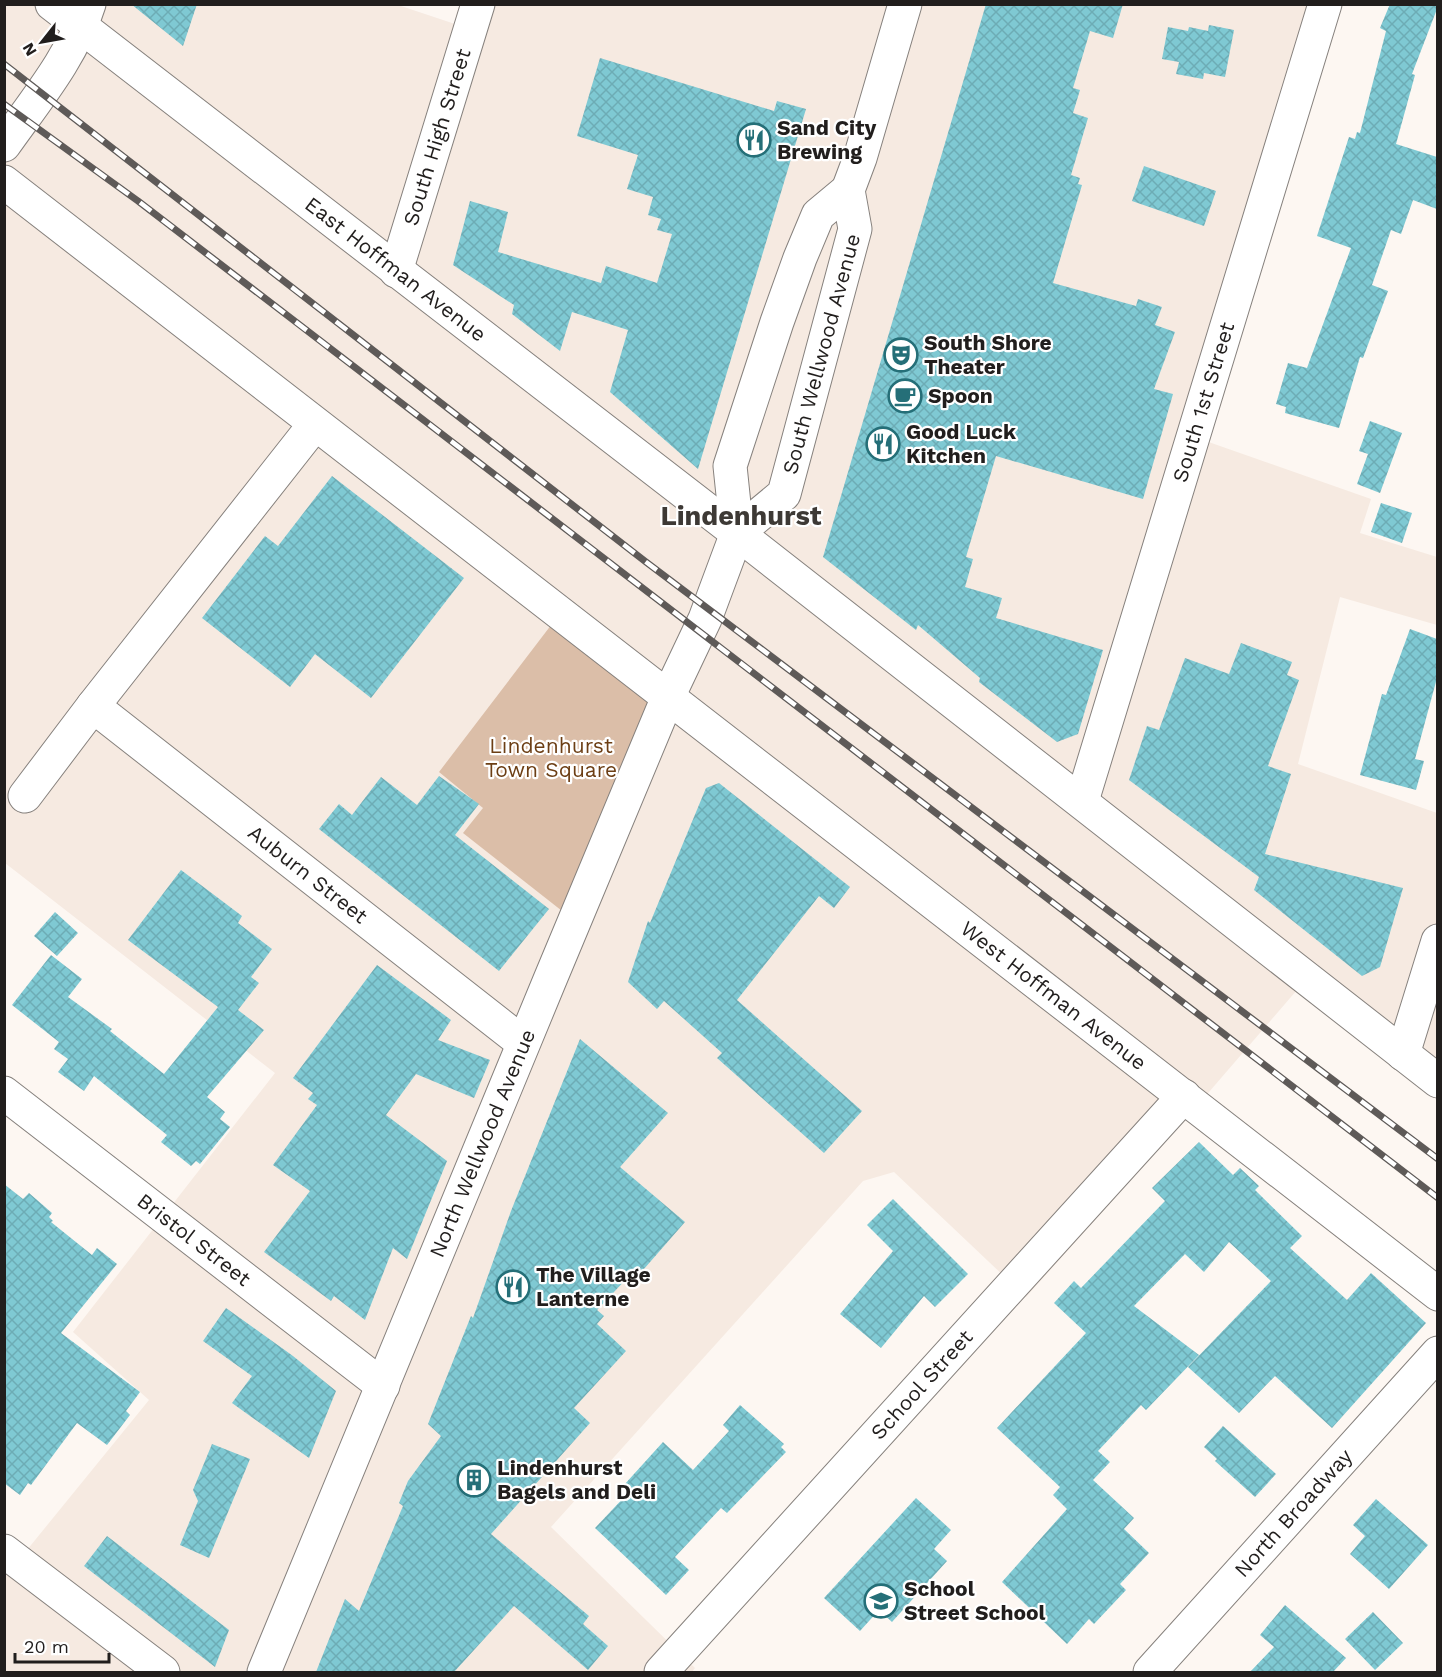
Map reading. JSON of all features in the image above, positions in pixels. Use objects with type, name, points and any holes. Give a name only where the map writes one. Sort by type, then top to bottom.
[{"type":"street","name":"East Hoffman Avenue","points":[[52,4],[85,16],[396,271],[737,533]]},
{"type":"street","name":"South High Street","points":[[396,271],[478,4]]},
{"type":"street","name":"South Wellwood Avenue","points":[[737,533],[784,494],[855,230],[848,190],[905,4]]},
{"type":"street","name":"South 1st Street","points":[[1082,801],[1325,4]]},
{"type":"street","points":[[4,145],[50,78],[85,16]]},
{"type":"street","points":[[4,182],[668,697]]},
{"type":"street","name":"South Wellwood Avenue","points":[[705,619],[737,533],[730,466],[800,258],[818,214],[848,190]]},
{"type":"street","points":[[25,796],[315,424]]},
{"type":"street","points":[[737,533],[1437,1081]]},
{"type":"street","name":"North Wellwood Avenue","points":[[264,1672],[668,697],[705,619]]},
{"type":"street","name":"West Hoffman Avenue","points":[[668,697],[1185,1096],[1437,1294]]},
{"type":"street","name":"Auburn Street","points":[[93,706],[524,1043]]},
{"type":"street","points":[[1403,1054],[1437,941]]},
{"type":"street","name":"Bristol Street","points":[[4,1093],[383,1386]]},
{"type":"street","name":"School Street","points":[[661,1672],[1185,1096]]},
{"type":"street","name":"North Broadway","points":[[1150,1672],[1437,1353]]},
{"type":"street","points":[[4,1551],[163,1672]]},
{"type":"shaded area","points":[[395,4],[464,27],[471,4],[1315,5],[1183,433],[1371,499],[1360,533],[1437,557],[1437,625],[1340,597],[1298,764],[1437,813],[1437,1065],[1316,968],[1190,1114],[1026,1297],[894,1172],[863,1181],[551,1527],[695,1668],[692,1672],[5,1672],[5,1577],[149,1400],[73,1332],[275,1073],[5,863],[5,5]]},
{"type":"green space","name":"Lindenhurst Town Square","points":[[558,616],[664,697],[571,918],[463,833],[483,808],[439,772]]},
{"type":"building","points":[[131,4],[197,4],[183,46]]},
{"type":"building","points":[[986,4],[1123,4],[1113,38],[1090,31],[1073,88],[1080,90],[1073,113],[1088,118],[1071,175],[1080,178],[1078,184],[1082,185],[1053,283],[1136,306],[1138,299],[1162,307],[1155,325],[1175,332],[1154,389],[1173,394],[1143,499],[996,456],[966,557],[973,559],[965,587],[1002,598],[996,618],[1103,650],[1078,734],[1057,742],[979,682],[980,678],[918,625],[916,630],[823,557]]},
{"type":"building","points":[[1390,4],[1437,4],[1412,74],[1415,75],[1396,144],[1437,157],[1437,209],[1413,200],[1401,234],[1391,230],[1372,285],[1388,291],[1363,358],[1360,357],[1339,428],[1285,413],[1286,407],[1276,404],[1288,363],[1307,368],[1351,248],[1317,236],[1349,137],[1355,139],[1357,132],[1360,133],[1386,31],[1380,28]]},
{"type":"building","points":[[1209,25],[1234,30],[1225,77],[1204,73],[1203,79],[1176,74],[1179,62],[1162,59],[1168,27],[1188,31],[1189,27],[1208,31]]},
{"type":"building","points":[[600,58],[774,111],[777,101],[806,109],[698,469],[610,392],[628,330],[572,312],[560,351],[512,314],[514,305],[453,265],[470,201],[508,212],[498,252],[601,283],[606,266],[657,283],[672,234],[657,230],[661,219],[648,215],[653,197],[627,189],[638,155],[577,136]]},
{"type":"building","points":[[1144,166],[1216,191],[1204,226],[1132,201]]},
{"type":"building","points":[[1370,421],[1402,433],[1380,493],[1357,484],[1368,454],[1359,451]]},
{"type":"building","points":[[332,476],[464,578],[371,698],[315,654],[290,687],[202,618],[265,536],[278,546]]},
{"type":"building","points":[[1381,503],[1412,513],[1402,543],[1371,532]]},
{"type":"building","points":[[1410,629],[1437,639],[1437,678],[1415,759],[1424,761],[1416,790],[1360,775],[1382,694],[1386,695]]},
{"type":"building","points":[[1241,643],[1292,662],[1287,675],[1299,680],[1268,766],[1291,774],[1265,854],[1403,888],[1380,967],[1362,976],[1254,890],[1259,877],[1129,780],[1147,726],[1159,730],[1185,658],[1229,674]]},
{"type":"building","points":[[439,776],[479,804],[455,835],[549,909],[499,971],[319,829],[339,804],[352,815],[381,777],[417,805]]},
{"type":"building","points":[[719,783],[850,887],[834,908],[819,896],[737,1000],[862,1111],[824,1153],[717,1058],[722,1053],[664,1001],[657,1009],[628,982],[648,921],[650,923],[706,788]]},
{"type":"building","points":[[181,870],[242,916],[238,923],[272,949],[251,977],[259,983],[238,1010],[264,1030],[207,1097],[225,1112],[220,1119],[230,1127],[200,1164],[196,1161],[191,1166],[161,1142],[167,1135],[94,1076],[84,1091],[58,1072],[68,1059],[54,1049],[59,1042],[12,1005],[51,955],[82,979],[68,997],[112,1029],[110,1031],[164,1074],[218,1007],[128,940]]},
{"type":"building","points":[[55,912],[78,933],[57,956],[34,936]]},
{"type":"building","points":[[377,965],[451,1020],[438,1040],[490,1060],[474,1098],[416,1074],[386,1115],[447,1161],[407,1259],[393,1248],[365,1320],[334,1296],[331,1301],[264,1252],[310,1191],[273,1165],[317,1105],[308,1099],[313,1093],[293,1078]]},
{"type":"building","points":[[580,1039],[668,1113],[620,1167],[685,1222],[637,1277],[630,1275],[597,1310],[604,1316],[597,1324],[626,1351],[574,1408],[590,1423],[491,1534],[589,1616],[583,1624],[608,1646],[588,1670],[514,1606],[454,1672],[316,1672],[345,1599],[359,1611],[403,1506],[399,1503],[408,1481],[441,1436],[428,1424],[471,1316],[473,1318],[511,1211]]},
{"type":"building","points":[[1199,1142],[1233,1175],[1240,1168],[1259,1186],[1255,1190],[1302,1236],[1290,1248],[1347,1300],[1371,1273],[1426,1323],[1332,1428],[1275,1376],[1239,1413],[1188,1367],[1271,1281],[1229,1242],[1204,1272],[1185,1254],[1134,1306],[1199,1355],[1146,1410],[1141,1405],[1098,1451],[1110,1462],[1093,1480],[1134,1518],[1124,1529],[1149,1553],[1120,1584],[1126,1590],[1094,1624],[1089,1619],[1067,1644],[1002,1582],[1067,1509],[1053,1495],[1060,1487],[997,1428],[1086,1333],[1054,1303],[1074,1281],[1081,1288],[1165,1201],[1152,1188]]},
{"type":"building","points":[[4,1184],[23,1199],[29,1193],[52,1213],[49,1217],[53,1221],[51,1222],[92,1255],[97,1248],[117,1264],[61,1333],[140,1392],[126,1411],[130,1415],[107,1445],[77,1423],[31,1485],[28,1483],[20,1495],[4,1483]]},
{"type":"building","points":[[893,1199],[968,1274],[935,1307],[924,1296],[881,1348],[840,1314],[893,1251],[867,1225]]},
{"type":"building","points":[[226,1308],[293,1356],[336,1391],[309,1458],[232,1403],[252,1376],[203,1341]]},
{"type":"building","points":[[740,1405],[784,1444],[781,1447],[786,1452],[727,1513],[721,1508],[675,1557],[689,1570],[666,1595],[595,1528],[630,1491],[624,1485],[663,1442],[693,1470],[729,1431],[723,1425]]},
{"type":"building","points":[[1223,1426],[1276,1474],[1255,1497],[1215,1461],[1217,1459],[1204,1447]]},
{"type":"building","points":[[212,1444],[250,1459],[209,1558],[180,1545],[198,1501],[193,1490]]},
{"type":"building","points":[[916,1498],[951,1530],[934,1549],[947,1561],[892,1622],[879,1610],[860,1631],[824,1598]]},
{"type":"building","points":[[1376,1499],[1428,1545],[1389,1589],[1350,1554],[1365,1536],[1353,1525]]},
{"type":"building","points":[[107,1536],[229,1630],[215,1667],[84,1566]]},
{"type":"building","points":[[1285,1605],[1346,1658],[1333,1672],[1250,1672],[1274,1647],[1260,1635]]},
{"type":"building","points":[[1373,1612],[1403,1643],[1375,1670],[1345,1639]]},
{"type":"railway","points":[[4,64],[646,562],[1438,1159]]},
{"type":"railway","points":[[4,104],[138,201],[1438,1198]]},
{"type":"place","name":"Sand City Brewing","points":[[754,140]]},
{"type":"place","name":"South Shore Theater","points":[[901,355]]},
{"type":"place","name":"Spoon","points":[[905,396]]},
{"type":"place","name":"Good Luck Kitchen","points":[[883,444]]},
{"type":"place","name":"The Village Lanterne","points":[[513,1287]]},
{"type":"place","name":"Lindenhurst Bagels and Deli","points":[[474,1480]]},
{"type":"place","name":"School Street School","points":[[881,1601]]},
{"type":"district","name":"Lindenhurst","points":[[741,516]]}]
